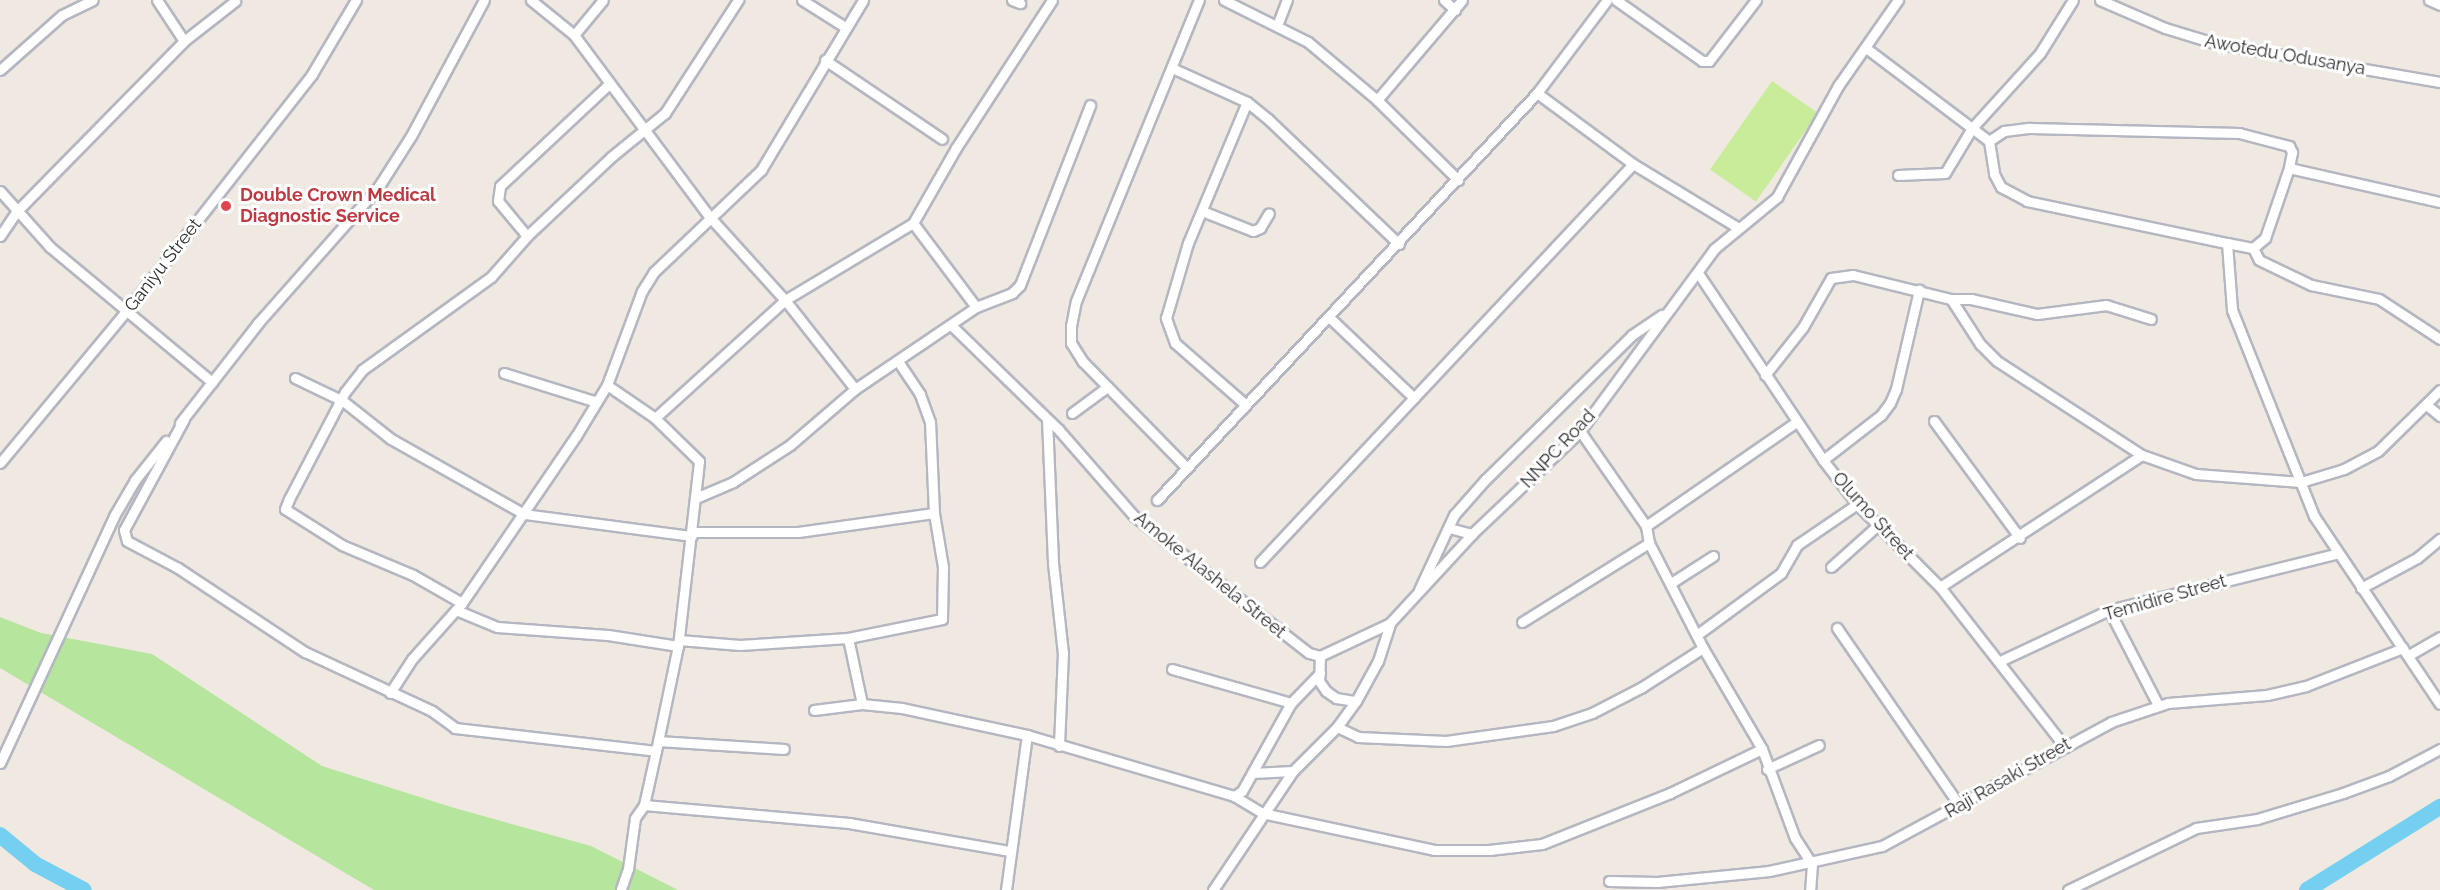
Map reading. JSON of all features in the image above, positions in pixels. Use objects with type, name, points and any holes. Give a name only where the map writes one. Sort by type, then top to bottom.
[{"type":"street","points":[[0,70],[62,15],[93,0]]},
{"type":"street","points":[[157,0],[184,41]]},
{"type":"street","name":"Ganiyu Street","points":[[0,463],[128,309],[312,74],[356,0]]},
{"type":"street","points":[[0,763],[114,516],[135,480],[258,322],[380,186],[411,136],[484,0]]},
{"type":"street","points":[[531,0],[574,35],[710,216],[785,300],[855,389]]},
{"type":"street","points":[[574,35],[603,0]]},
{"type":"street","points":[[738,0],[665,113],[644,128],[527,236],[491,277],[375,357],[351,382],[285,509],[342,545],[413,575],[459,607],[497,627],[679,643],[740,645],[848,638],[942,619],[943,567],[934,513],[930,422],[920,394],[898,361]]},
{"type":"street","points":[[802,0],[845,27]]},
{"type":"street","points":[[390,693],[412,659],[459,607],[525,514],[597,402],[607,385],[642,291],[654,272],[710,216],[761,170],[862,0]]},
{"type":"street","points":[[655,417],[785,300],[913,223],[956,148],[1052,0]]},
{"type":"street","points":[[1186,467],[1107,387],[1071,343],[1071,326],[1076,301],[1199,0]]},
{"type":"street","points":[[1224,0],[1278,24],[1308,42],[1377,100],[1458,180]]},
{"type":"street","points":[[1278,24],[1287,0]]},
{"type":"street","points":[[1444,0],[1455,10]]},
{"type":"street","points":[[1377,100],[1462,0]]},
{"type":"street","points":[[1157,500],[1330,318],[1537,93],[1606,0]]},
{"type":"street","points":[[1616,0],[1702,61],[1710,61],[1756,0]]},
{"type":"street","name":"NNPC Road","points":[[1213,890],[1262,813],[1293,771],[1337,727],[1356,701],[1378,661],[1390,623],[1473,534],[1580,431],[1714,249],[1737,227],[1777,197],[1838,86],[1898,0]]},
{"type":"street","points":[[1898,175],[1945,173],[1972,128],[2040,53],[2073,0]]},
{"type":"street","name":"Awotedu Odusanya","points":[[2100,0],[2165,28],[2214,43],[2440,82]]},
{"type":"street","points":[[2428,0],[2440,4]]},
{"type":"street","points":[[0,236],[17,211],[119,111],[184,41],[235,1]]},
{"type":"street","points":[[1866,48],[1989,141],[1994,174],[2001,188],[2027,201],[2253,248]]},
{"type":"street","points":[[825,60],[942,139]]},
{"type":"street","points":[[1172,68],[1247,102],[1322,166],[1399,244]]},
{"type":"street","points":[[527,236],[498,201],[500,186],[609,84]]},
{"type":"street","points":[[1537,93],[1633,164],[1737,227]]},
{"type":"street","points":[[1246,405],[1175,343],[1167,324],[1168,301],[1247,102]]},
{"type":"street","points":[[698,497],[733,482],[790,445],[855,389],[952,326],[976,307],[1012,293],[1020,285],[1090,105]]},
{"type":"street","points":[[1989,141],[2004,131],[2030,128],[2239,133],[2289,146],[2292,152],[2289,168],[2265,238],[2253,248]]},
{"type":"street","points":[[1260,562],[1633,164]]},
{"type":"street","points":[[2289,168],[2440,202]]},
{"type":"street","points":[[0,190],[50,247],[128,309],[212,382]]},
{"type":"street","points":[[1202,211],[1252,231],[1260,228],[1269,213]]},
{"type":"street","points":[[913,223],[976,307]]},
{"type":"street","points":[[2227,243],[2232,310],[2320,530],[2440,704]]},
{"type":"street","points":[[2253,248],[2259,260],[2278,272],[2311,285],[2379,299],[2440,339]]},
{"type":"street","name":"Olumo Street","points":[[1698,273],[1795,423],[1857,504],[1940,587],[2065,747]]},
{"type":"street","points":[[1765,375],[1803,327],[1831,278],[1853,274],[1951,299],[1971,299],[2037,314],[2106,305],[2151,319]]},
{"type":"street","points":[[1823,460],[1881,414],[1890,403],[1896,389],[1919,290]]},
{"type":"street","points":[[1951,299],[1988,354],[2142,455],[2196,474],[2301,482],[2344,469],[2378,451],[2428,406],[2440,390]]},
{"type":"street","points":[[1418,592],[1434,551],[1449,528],[1454,515],[1485,480],[1556,407],[1632,335],[1668,311]]},
{"type":"street","points":[[1330,318],[1414,398]]},
{"type":"street","name":"Amoke Alashela Street","points":[[952,326],[1047,419],[1134,516],[1238,601],[1308,654],[1320,656]]},
{"type":"street","points":[[504,373],[597,402]]},
{"type":"street","points":[[295,378],[343,401],[391,439],[525,514],[693,534],[798,532],[934,513]]},
{"type":"street","points":[[607,385],[655,417],[699,461],[698,497],[679,643],[644,805],[634,818],[628,869],[621,889]]},
{"type":"street","points":[[1072,413],[1107,387]]},
{"type":"street","points":[[2428,406],[2440,416]]},
{"type":"street","points":[[184,419],[124,530],[127,541],[178,568],[305,652],[432,711],[455,728],[657,746],[784,749]]},
{"type":"street","points":[[1047,419],[1053,563],[1063,653],[1059,747]]},
{"type":"street","points":[[1934,421],[2020,537]]},
{"type":"street","points":[[1646,526],[1795,423]]},
{"type":"street","points":[[1580,431],[1646,526],[1649,543],[1698,634],[1703,648],[1762,749],[1767,769],[1795,838],[1812,864],[1810,890]]},
{"type":"street","points":[[1940,587],[2020,537],[2142,455]]},
{"type":"street","points":[[1698,634],[1781,573],[1797,544],[1857,504]]},
{"type":"street","points":[[1831,567],[1878,525]]},
{"type":"street","points":[[1449,528],[1473,534]]},
{"type":"street","points":[[2361,588],[2417,558],[2440,539]]},
{"type":"street","points":[[1522,622],[1649,543]]},
{"type":"street","name":"Temidire Street","points":[[2000,661],[2109,610],[2336,554]]},
{"type":"street","points":[[1671,583],[1713,556]]},
{"type":"street","points":[[2109,610],[2158,705]]},
{"type":"street","points":[[1356,701],[1336,698],[1326,691],[1319,681],[1320,656],[1390,623]]},
{"type":"street","points":[[1837,628],[1960,806]]},
{"type":"street","name":"Raji Rasaki Street","points":[[1609,881],[1681,881],[1812,864],[1882,846],[1960,806],[2111,722],[2158,705],[2266,695],[2306,686],[2406,652],[2440,637]]},
{"type":"street","points":[[848,638],[862,704]]},
{"type":"street","points":[[1337,727],[1358,737],[1446,741],[1553,726],[1592,713],[1642,687],[1703,648]]},
{"type":"street","points":[[1172,669],[1291,704]]},
{"type":"street","points":[[1234,796],[1242,791],[1291,704],[1320,673]]},
{"type":"street","points":[[814,710],[862,704],[1027,735],[1059,747],[1234,796],[1262,813],[1414,848],[1515,849],[1577,832],[1670,794],[1762,749]]},
{"type":"street","points":[[1006,890],[1009,851],[1027,735]]},
{"type":"street","points":[[1767,769],[1819,745]]},
{"type":"street","points":[[2068,890],[2196,828],[2257,819],[2343,793],[2389,776],[2440,749]]},
{"type":"street","points":[[1252,773],[1293,771]]},
{"type":"street","points":[[644,805],[849,824],[1009,851]]},
{"type":"green space","points":[[1772,81],[1818,113],[1756,202],[1710,169]]},
{"type":"green space","points":[[0,617],[41,633],[152,654],[322,766],[451,807],[591,846],[678,890],[374,890],[0,668]]},
{"type":"waterway","points":[[2307,890],[2440,807]]},
{"type":"waterway","points":[[0,835],[35,864],[84,890]]},
{"type":"place","name":"Double Crown Medical Diagnostic Service","points":[[226,206]]}]
